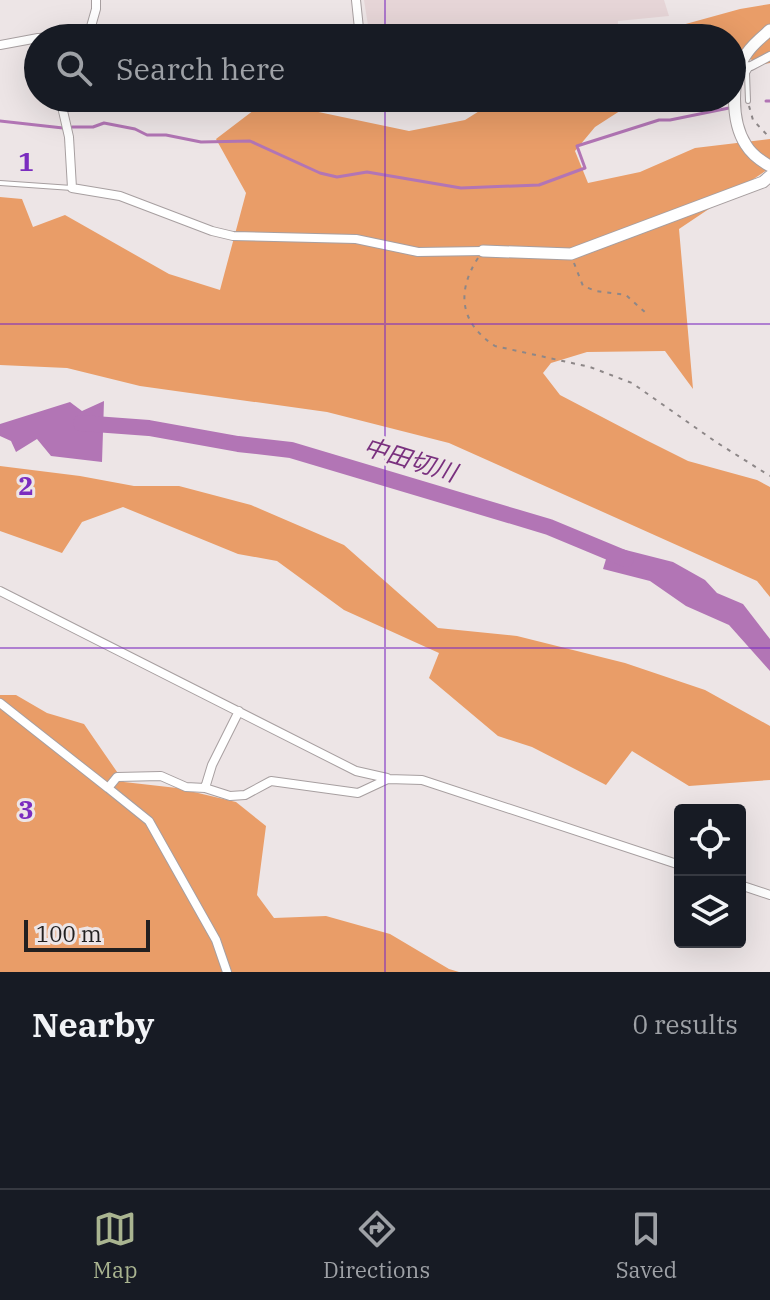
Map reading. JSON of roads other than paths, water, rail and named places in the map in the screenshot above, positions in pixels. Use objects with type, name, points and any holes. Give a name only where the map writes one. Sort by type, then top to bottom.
[{"type":"street","points":[[92,24],[96,0]]},
{"type":"street","points":[[356,0],[359,24]]},
{"type":"street","points":[[746,54],[770,30]]},
{"type":"street","points":[[0,45],[24,41]]},
{"type":"street","points":[[746,67],[770,56]]},
{"type":"street","points":[[63,112],[69,137],[72,188],[120,196],[233,236],[356,239],[418,252],[571,254],[763,182],[770,176]]},
{"type":"street","points":[[737,112],[746,146],[770,166]]},
{"type":"street","points":[[0,591],[356,771],[388,779],[422,780],[452,788],[674,863]]},
{"type":"street","points":[[0,703],[149,821],[216,940],[227,972]]},
{"type":"street","points":[[205,788],[212,765],[239,711]]},
{"type":"street","points":[[108,788],[117,777],[161,776],[186,787],[205,788],[230,796],[245,795],[271,781],[358,793],[388,779]]},
{"type":"street","points":[[746,887],[770,895]]},
{"type":"lane","points":[[746,70],[748,101]]},
{"type":"lane","points":[[0,183],[72,188]]},
{"type":"waterway","points":[[72,127],[93,127],[104,123],[135,129],[147,135],[166,135],[201,142],[250,141],[320,173],[337,177],[367,172],[461,188],[539,185],[585,168],[577,146],[659,120],[709,112]]},
{"type":"waterway","points":[[0,121],[63,128]]},
{"type":"waterway","name":"中田切川","points":[[81,423],[149,428],[291,450],[549,527],[626,559]]}]
